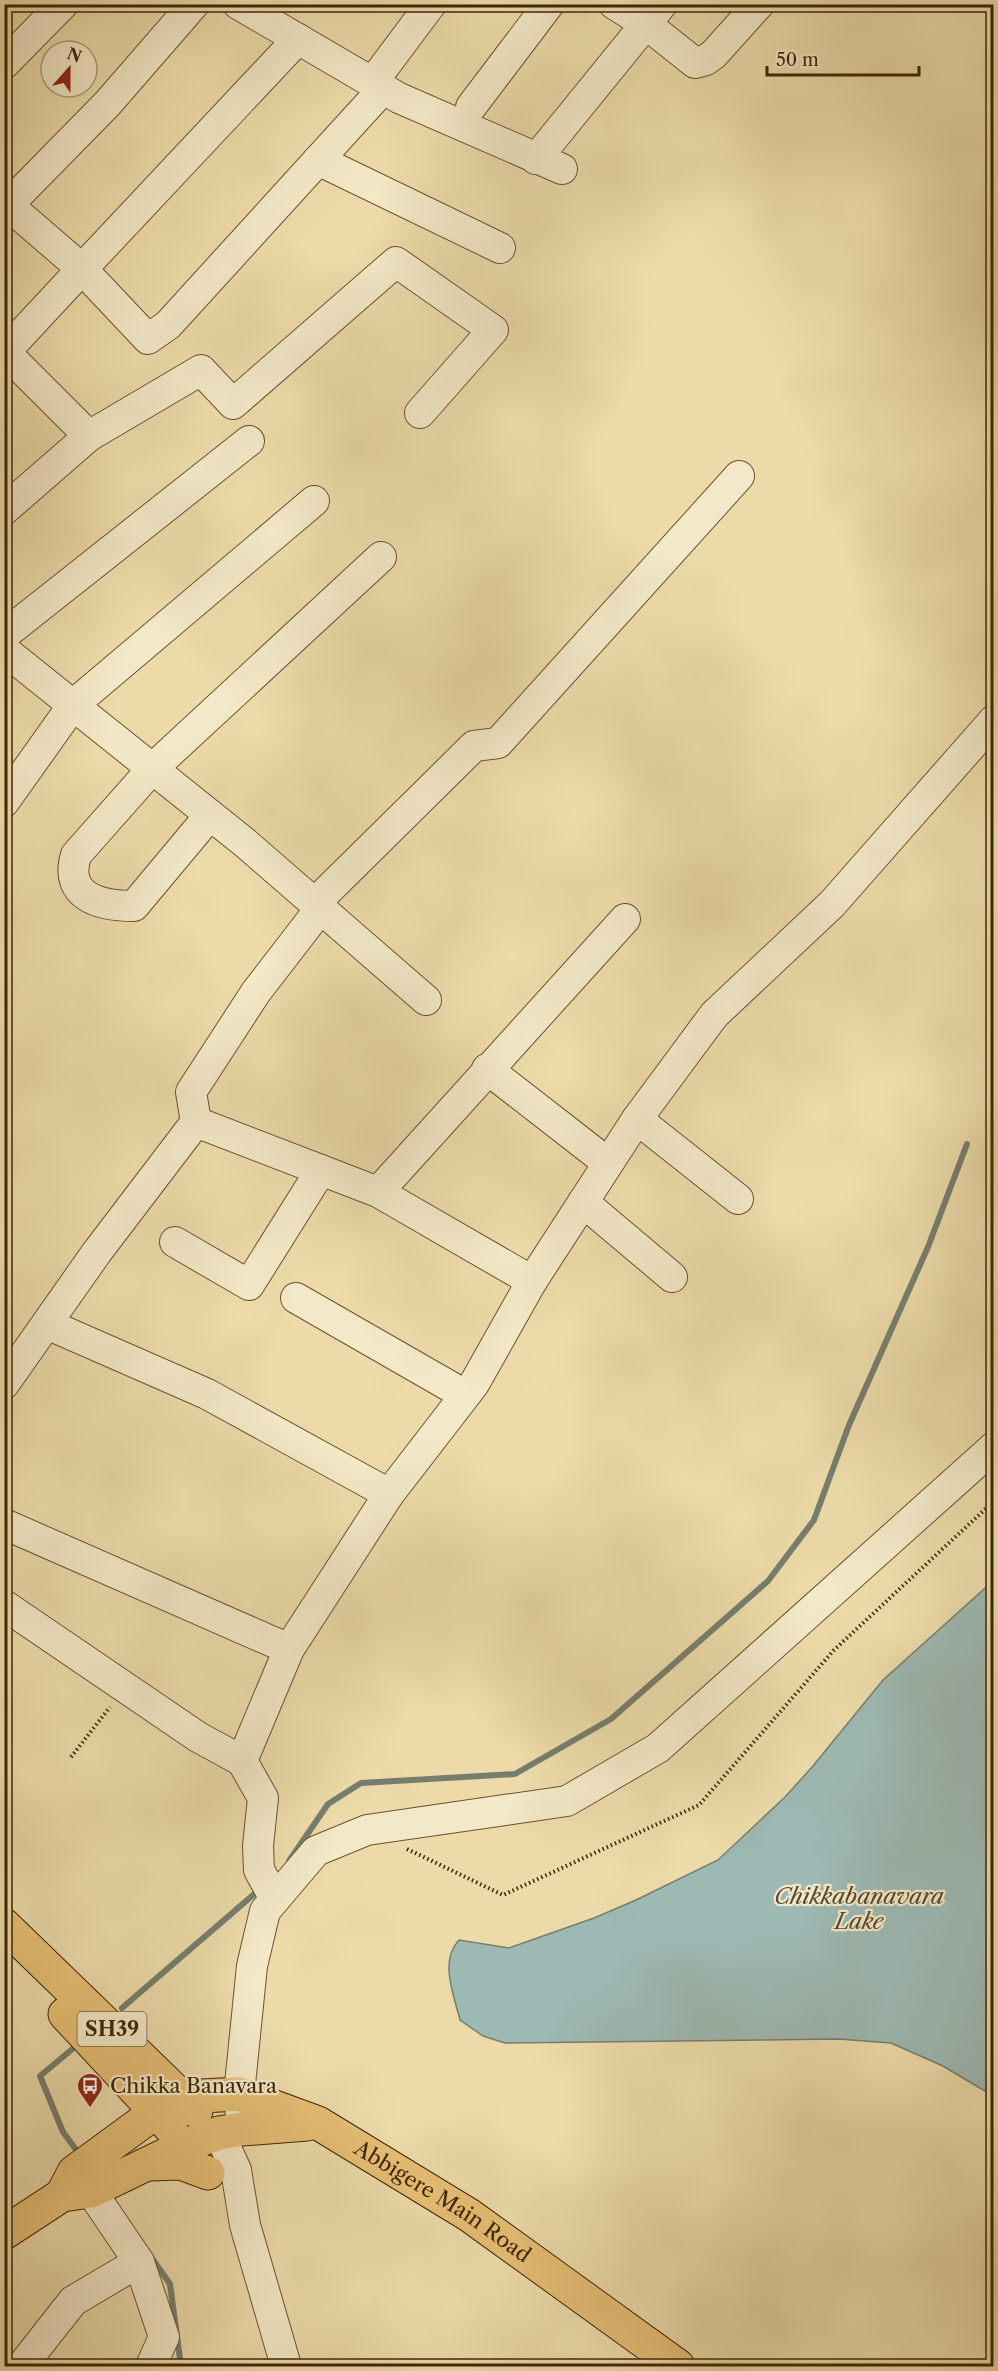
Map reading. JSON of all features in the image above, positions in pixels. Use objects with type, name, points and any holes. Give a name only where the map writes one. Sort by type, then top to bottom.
[{"type":"main road","name":"SH39","points":[[4,1925],[169,2104],[230,2131]]},
{"type":"main road","points":[[4,1955],[88,2036],[169,2104],[186,2145]]},
{"type":"main road","name":"Abbigere Main Road","points":[[169,2104],[239,2094],[318,2123],[469,2215],[678,2367]]},
{"type":"main road","points":[[4,2233],[88,2178],[169,2104]]},
{"type":"main road","points":[[88,2178],[146,2164],[186,2145],[230,2131],[318,2123]]},
{"type":"main road","points":[[146,2164],[181,2163],[208,2173]]},
{"type":"street","points":[[4,64],[63,4]]},
{"type":"street","points":[[194,4],[108,103],[6,207],[82,269],[148,339],[168,325],[318,160],[378,86],[431,4]]},
{"type":"street","points":[[238,4],[399,98],[549,164],[654,14]]},
{"type":"street","points":[[471,107],[549,4]]},
{"type":"street","points":[[614,4],[654,14],[695,63],[706,60],[714,54],[759,4]]},
{"type":"street","points":[[89,436],[4,349],[16,340],[298,39]]},
{"type":"street","points":[[318,160],[500,248]]},
{"type":"street","points":[[4,510],[89,436],[201,370],[233,404],[396,262],[493,330],[420,413]]},
{"type":"street","points":[[4,635],[249,441]]},
{"type":"street","points":[[4,1384],[97,1252],[196,1122],[191,1092],[256,992],[317,906],[474,746],[498,743],[739,476]]},
{"type":"street","points":[[4,802],[73,705],[314,501]]},
{"type":"street","points":[[210,815],[134,906],[110,906],[86,896],[75,880],[72,867],[76,855],[152,769],[381,557]]},
{"type":"street","points":[[4,650],[210,815],[426,1000]]},
{"type":"street","points":[[242,1761],[289,1649],[389,1494],[474,1384],[532,1281],[637,1119],[714,1015],[832,904],[993,720]]},
{"type":"street","points":[[378,1192],[625,919]]},
{"type":"street","points":[[487,1069],[608,1163]]},
{"type":"street","points":[[637,1119],[738,1199]]},
{"type":"street","points":[[196,1122],[378,1192],[532,1281]]},
{"type":"street","points":[[174,1242],[249,1285],[321,1170]]},
{"type":"street","points":[[583,1202],[672,1277]]},
{"type":"street","points":[[296,1298],[465,1395]]},
{"type":"street","points":[[46,1324],[207,1394],[389,1494]]},
{"type":"street","points":[[269,1889],[316,1851],[367,1830],[567,1801],[658,1748],[993,1447]]},
{"type":"street","points":[[4,1524],[289,1649]]},
{"type":"street","points":[[4,1605],[198,1737],[242,1761],[263,1798],[258,1846],[259,1870],[269,1889],[252,1966],[239,2094],[230,2131],[245,2225],[286,2367]]},
{"type":"street","points":[[186,2145],[245,2225]]},
{"type":"street","points":[[88,2178],[140,2262],[164,2337],[151,2367]]},
{"type":"street","points":[[22,2367],[73,2301],[140,2262]]},
{"type":"path","points":[[71,1757],[125,1687]]},
{"type":"water","name":"Chikkabanavara Lake","points":[[993,1581],[993,2096],[943,2066],[891,2043],[839,2039],[505,2043],[483,2036],[460,2020],[449,1968],[453,1948],[459,1940],[509,1948],[594,1918],[718,1860],[785,1797],[883,1680]]},
{"type":"waterway","points":[[289,1861],[328,1804],[361,1783],[515,1774],[611,1719],[768,1581],[814,1520],[849,1425],[928,1247],[967,1144]]},
{"type":"waterway","points":[[122,2008],[260,1889]]},
{"type":"waterway","points":[[76,2046],[40,2076],[63,2132],[80,2155]]},
{"type":"waterway","points":[[151,2257],[170,2284],[181,2366]]},
{"type":"place","name":"Chikka Banavara","points":[[90,2109]]}]
